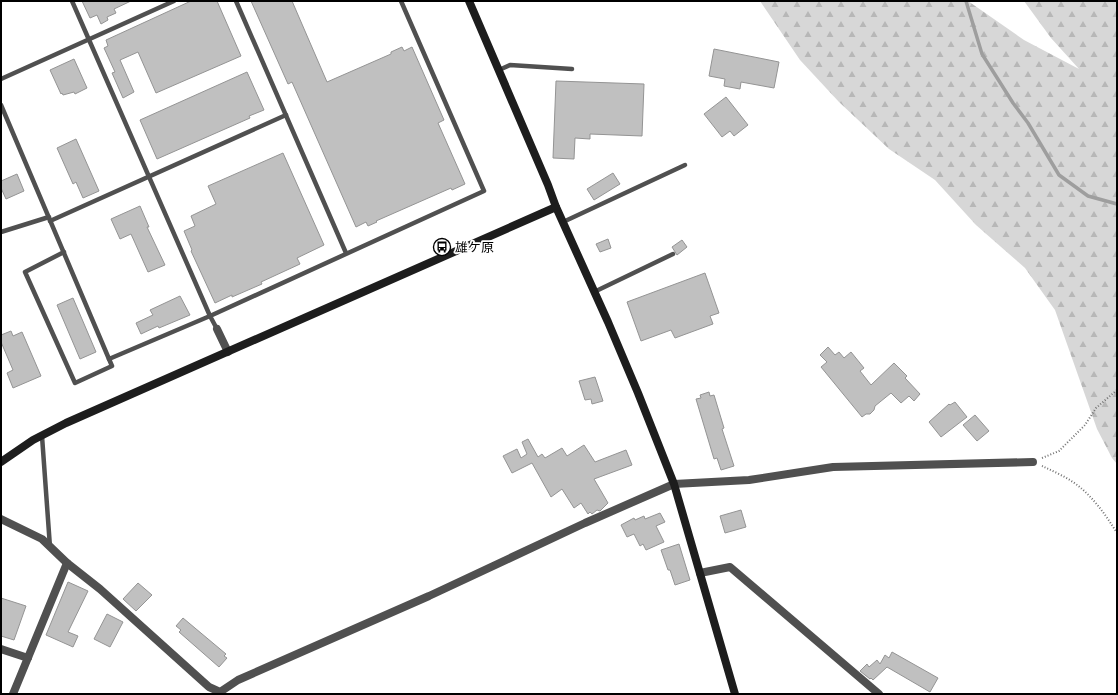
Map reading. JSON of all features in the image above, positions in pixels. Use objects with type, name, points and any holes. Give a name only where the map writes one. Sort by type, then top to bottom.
[{"type":"street","points":[[469,1],[556,207],[638,393],[674,484],[735,694]]},
{"type":"street","points":[[1,462],[42,436],[66,423],[556,207]]},
{"type":"street","points":[[217,329],[228,352]]},
{"type":"street","points":[[1,519],[42,539],[67,563],[127,613],[209,687],[220,692],[238,680],[429,596],[585,523],[674,484],[749,480],[832,467],[1033,462]]},
{"type":"street","points":[[13,694],[67,563]]},
{"type":"street","points":[[700,573],[730,567],[879,694]]},
{"type":"street","points":[[1,649],[28,658]]},
{"type":"lane","points":[[72,1],[217,329]]},
{"type":"lane","points":[[1,79],[174,1]]},
{"type":"lane","points":[[236,1],[346,253]]},
{"type":"lane","points":[[109,359],[210,316],[484,191],[401,1]]},
{"type":"lane","points":[[499,70],[510,65],[572,69]]},
{"type":"lane","points":[[1,105],[50,219],[64,252],[112,366],[75,382],[25,272],[64,252]]},
{"type":"lane","points":[[1,232],[50,219],[149,177],[286,115]]},
{"type":"lane","points":[[563,222],[685,165]]},
{"type":"lane","points":[[594,292],[673,254]]},
{"type":"lane","points":[[42,436],[50,547]]},
{"type":"path","points":[[1033,462],[1059,451],[1085,425],[1096,408],[1117,390]]},
{"type":"path","points":[[1033,462],[1061,475],[1082,489],[1106,515],[1117,532]]},
{"type":"green space","points":[[760,1],[968,1],[1024,40],[1079,69],[1051,38],[1024,1],[1117,1],[1117,464],[1112,458],[1097,429],[1055,310],[1025,268],[976,225],[935,180],[889,149],[839,102],[800,60]]},
{"type":"building","points":[[82,1],[131,1],[114,9],[116,13],[107,17],[108,20],[101,24],[97,15],[90,18]]},
{"type":"building","points":[[191,1],[217,1],[241,56],[156,93],[138,52],[120,60],[134,92],[123,98],[112,73],[115,72],[104,48],[108,46],[106,40]]},
{"type":"building","points":[[251,1],[292,1],[327,82],[391,54],[391,52],[402,47],[404,51],[412,47],[444,120],[438,123],[465,184],[452,190],[451,188],[376,221],[377,222],[368,226],[366,222],[356,227],[292,82],[288,84]]},
{"type":"building","points":[[714,49],[779,62],[774,88],[741,82],[740,89],[724,86],[725,79],[709,76]]},
{"type":"building","points":[[74,59],[87,88],[75,94],[74,92],[63,95],[62,93],[61,94],[50,70]]},
{"type":"building","points":[[247,72],[264,110],[249,116],[250,118],[157,159],[140,120]]},
{"type":"building","points":[[556,81],[644,84],[642,136],[590,134],[590,139],[575,138],[574,159],[553,158]]},
{"type":"building","points":[[726,97],[748,125],[734,136],[730,131],[722,137],[704,114]]},
{"type":"building","points":[[76,139],[99,191],[83,198],[76,182],[73,184],[57,148]]},
{"type":"building","points":[[283,153],[324,245],[297,258],[300,264],[261,282],[262,284],[215,303],[191,251],[192,250],[184,231],[195,226],[191,216],[216,204],[208,186]]},
{"type":"building","points":[[613,173],[620,184],[594,200],[587,189]]},
{"type":"building","points":[[17,174],[24,191],[6,199],[1,188],[1,181]]},
{"type":"building","points":[[140,206],[149,227],[147,227],[165,265],[148,272],[131,234],[120,239],[111,219]]},
{"type":"building","points":[[608,239],[611,248],[600,252],[596,244]]},
{"type":"building","points":[[682,240],[687,247],[677,255],[672,247]]},
{"type":"building","points":[[705,273],[719,313],[710,316],[713,324],[675,338],[671,330],[641,341],[627,302]]},
{"type":"building","points":[[180,296],[190,315],[159,328],[158,326],[141,334],[136,323],[153,315],[150,310]]},
{"type":"building","points":[[73,298],[96,352],[80,359],[57,305]]},
{"type":"building","points":[[11,331],[13,336],[22,332],[41,376],[13,388],[7,373],[13,370],[1,342],[1,335]]},
{"type":"building","points":[[828,347],[835,355],[839,352],[844,358],[851,352],[864,368],[860,371],[871,385],[894,363],[907,376],[905,378],[920,394],[914,401],[909,396],[901,403],[891,393],[875,406],[874,410],[870,414],[866,414],[862,417],[821,367],[827,362],[820,355]]},
{"type":"building","points":[[595,377],[603,401],[592,404],[591,399],[585,400],[579,381]]},
{"type":"building","points":[[709,392],[710,396],[714,395],[724,428],[722,429],[734,466],[721,470],[717,458],[714,459],[696,399],[701,398],[700,395]]},
{"type":"building","points":[[955,402],[967,417],[941,437],[929,422],[949,404],[950,405]]},
{"type":"building","points":[[975,415],[989,431],[977,441],[963,425]]},
{"type":"building","points":[[528,439],[538,457],[542,454],[545,458],[562,448],[567,456],[584,445],[595,462],[626,450],[632,465],[594,479],[608,503],[600,511],[597,510],[592,514],[590,512],[588,514],[581,503],[574,508],[562,489],[551,497],[532,463],[512,473],[503,456],[517,449],[521,458],[527,454],[522,442]]},
{"type":"building","points":[[741,510],[746,527],[725,533],[720,516]]},
{"type":"building","points":[[660,513],[665,522],[656,526],[664,542],[646,550],[643,544],[640,546],[634,534],[627,537],[621,525],[634,518],[635,520],[644,516],[645,519]]},
{"type":"building","points":[[679,544],[690,580],[675,585],[661,550]]},
{"type":"building","points":[[68,582],[88,591],[68,632],[78,636],[73,647],[46,635]]},
{"type":"building","points":[[138,583],[152,595],[136,611],[123,599]]},
{"type":"building","points":[[1,598],[26,606],[14,640],[1,636]]},
{"type":"building","points":[[107,614],[123,622],[110,647],[94,639]]},
{"type":"building","points":[[183,618],[226,654],[224,656],[227,658],[219,667],[179,632],[181,630],[176,626]]},
{"type":"building","points":[[892,652],[938,678],[930,692],[887,667],[873,680],[860,671],[867,664],[869,667],[877,660],[880,664],[885,655],[889,658]]},
{"type":"waterway","points":[[966,1],[982,54],[1013,103],[1028,123],[1059,175],[1088,196],[1117,204]]},
{"type":"place","name":"雄ケ原","points":[[442,247]]}]
